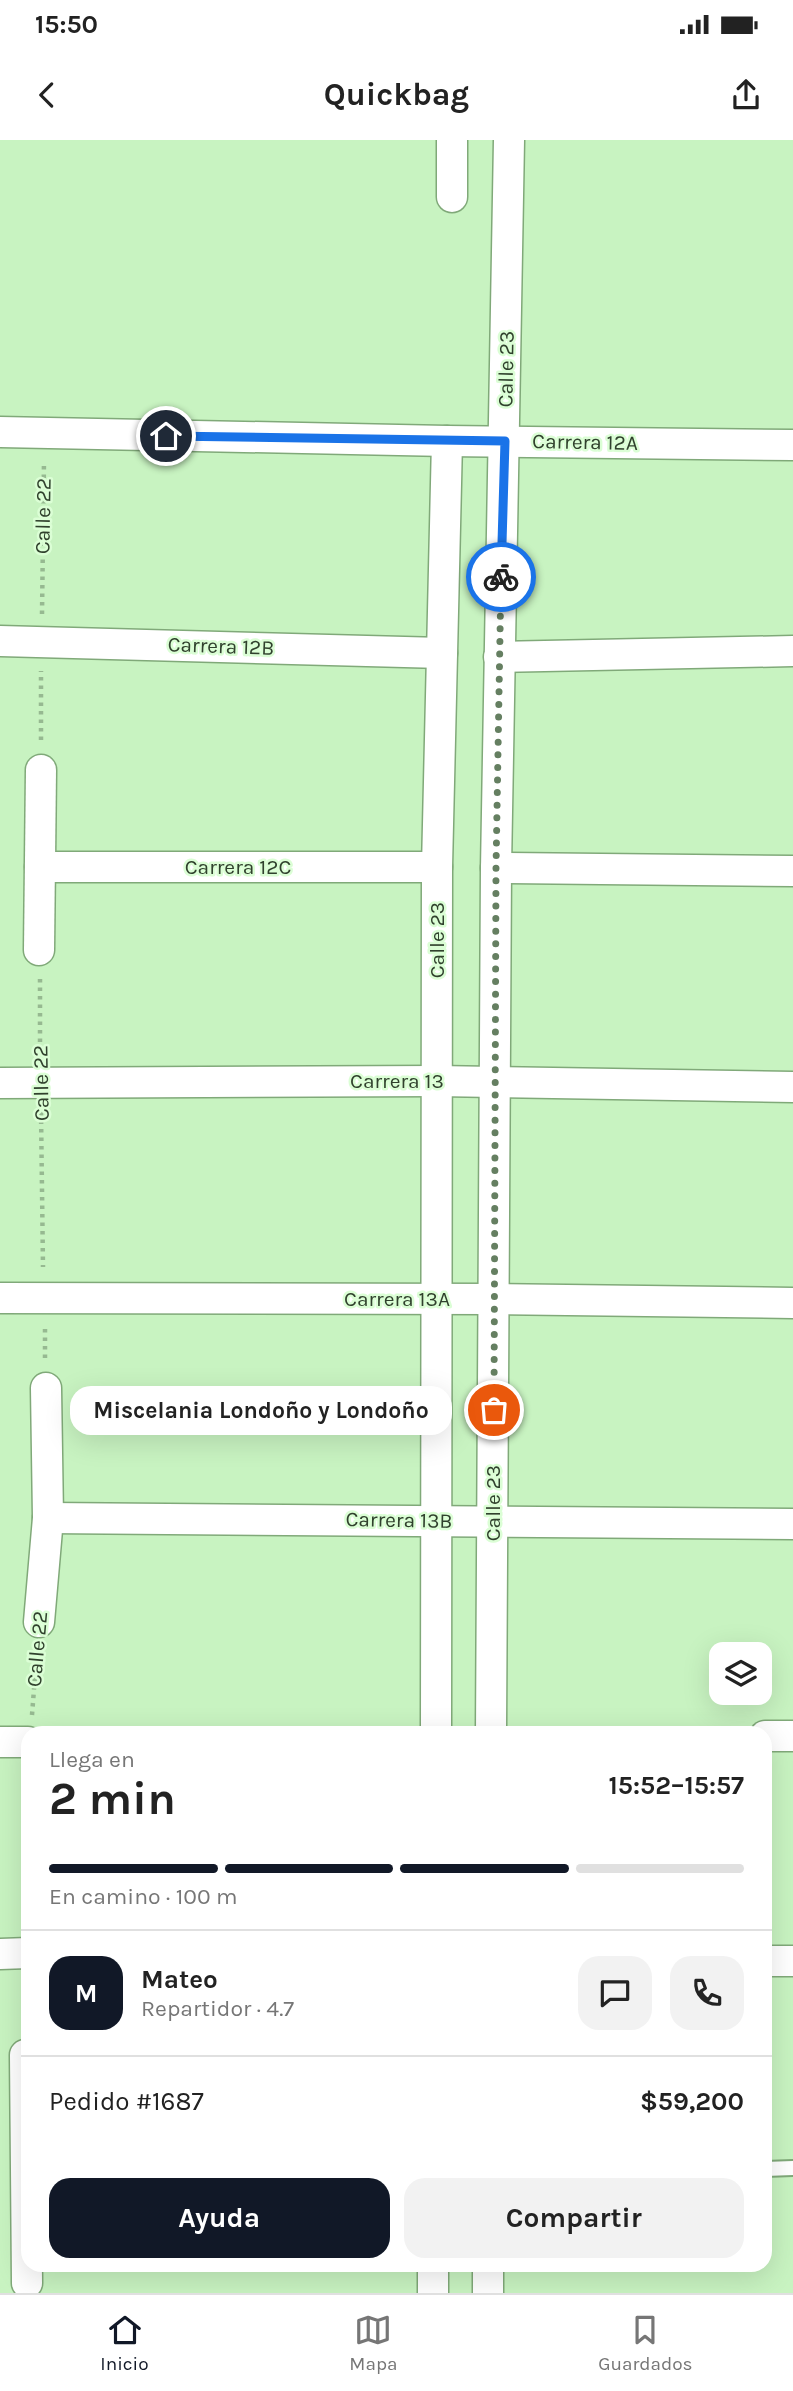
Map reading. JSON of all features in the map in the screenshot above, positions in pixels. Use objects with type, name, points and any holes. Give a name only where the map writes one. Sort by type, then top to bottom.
[{"type":"street","points":[[452,140],[452,197]]},
{"type":"street","name":"Calle 23","points":[[491,1726],[496,868],[509,140]]},
{"type":"street","name":"Carrera 12A","points":[[0,432],[793,445]]},
{"type":"street","name":"Calle 23","points":[[436,1726],[437,867],[447,441]]},
{"type":"street","name":"Carrera 12B","points":[[0,641],[442,653]]},
{"type":"street","points":[[499,657],[793,651]]},
{"type":"street","points":[[39,950],[41,770]]},
{"type":"street","name":"Carrera 12C","points":[[40,867],[437,867]]},
{"type":"street","points":[[496,868],[793,871]]},
{"type":"street","name":"Carrera 13","points":[[0,1083],[437,1081],[793,1087]]},
{"type":"street","name":"Carrera 13A","points":[[0,1298],[494,1298],[793,1303]]},
{"type":"street","name":"Calle 22","points":[[39,1622],[48,1518],[46,1388]]},
{"type":"street","name":"Carrera 13B","points":[[48,1518],[793,1524]]},
{"type":"street","points":[[0,1742],[21,1734]]},
{"type":"street","points":[[772,1737],[793,1736]]},
{"type":"street","points":[[0,1954],[21,1953]]},
{"type":"street","points":[[772,1961],[793,1961]]},
{"type":"street","points":[[27,2272],[27,2283]]},
{"type":"street","points":[[433,2272],[433,2293]]},
{"type":"street","points":[[488,2272],[488,2293]]},
{"type":"lane","points":[[772,2169],[793,2168]]},
{"type":"path","name":"Calle 22","points":[[41,770],[44,433]]},
{"type":"path","name":"Calle 22","points":[[39,950],[46,1388]]},
{"type":"path","name":"Calle 22","points":[[30,1726],[39,1622]]},
{"type":"way so far","points":[[494,1410],[496,868],[501,577]]},
{"type":"place","name":"Miscelania Londoño y Londoño","points":[[494,1410]]},
{"type":"route","points":[[166,436],[505,441],[501,577]]}]
